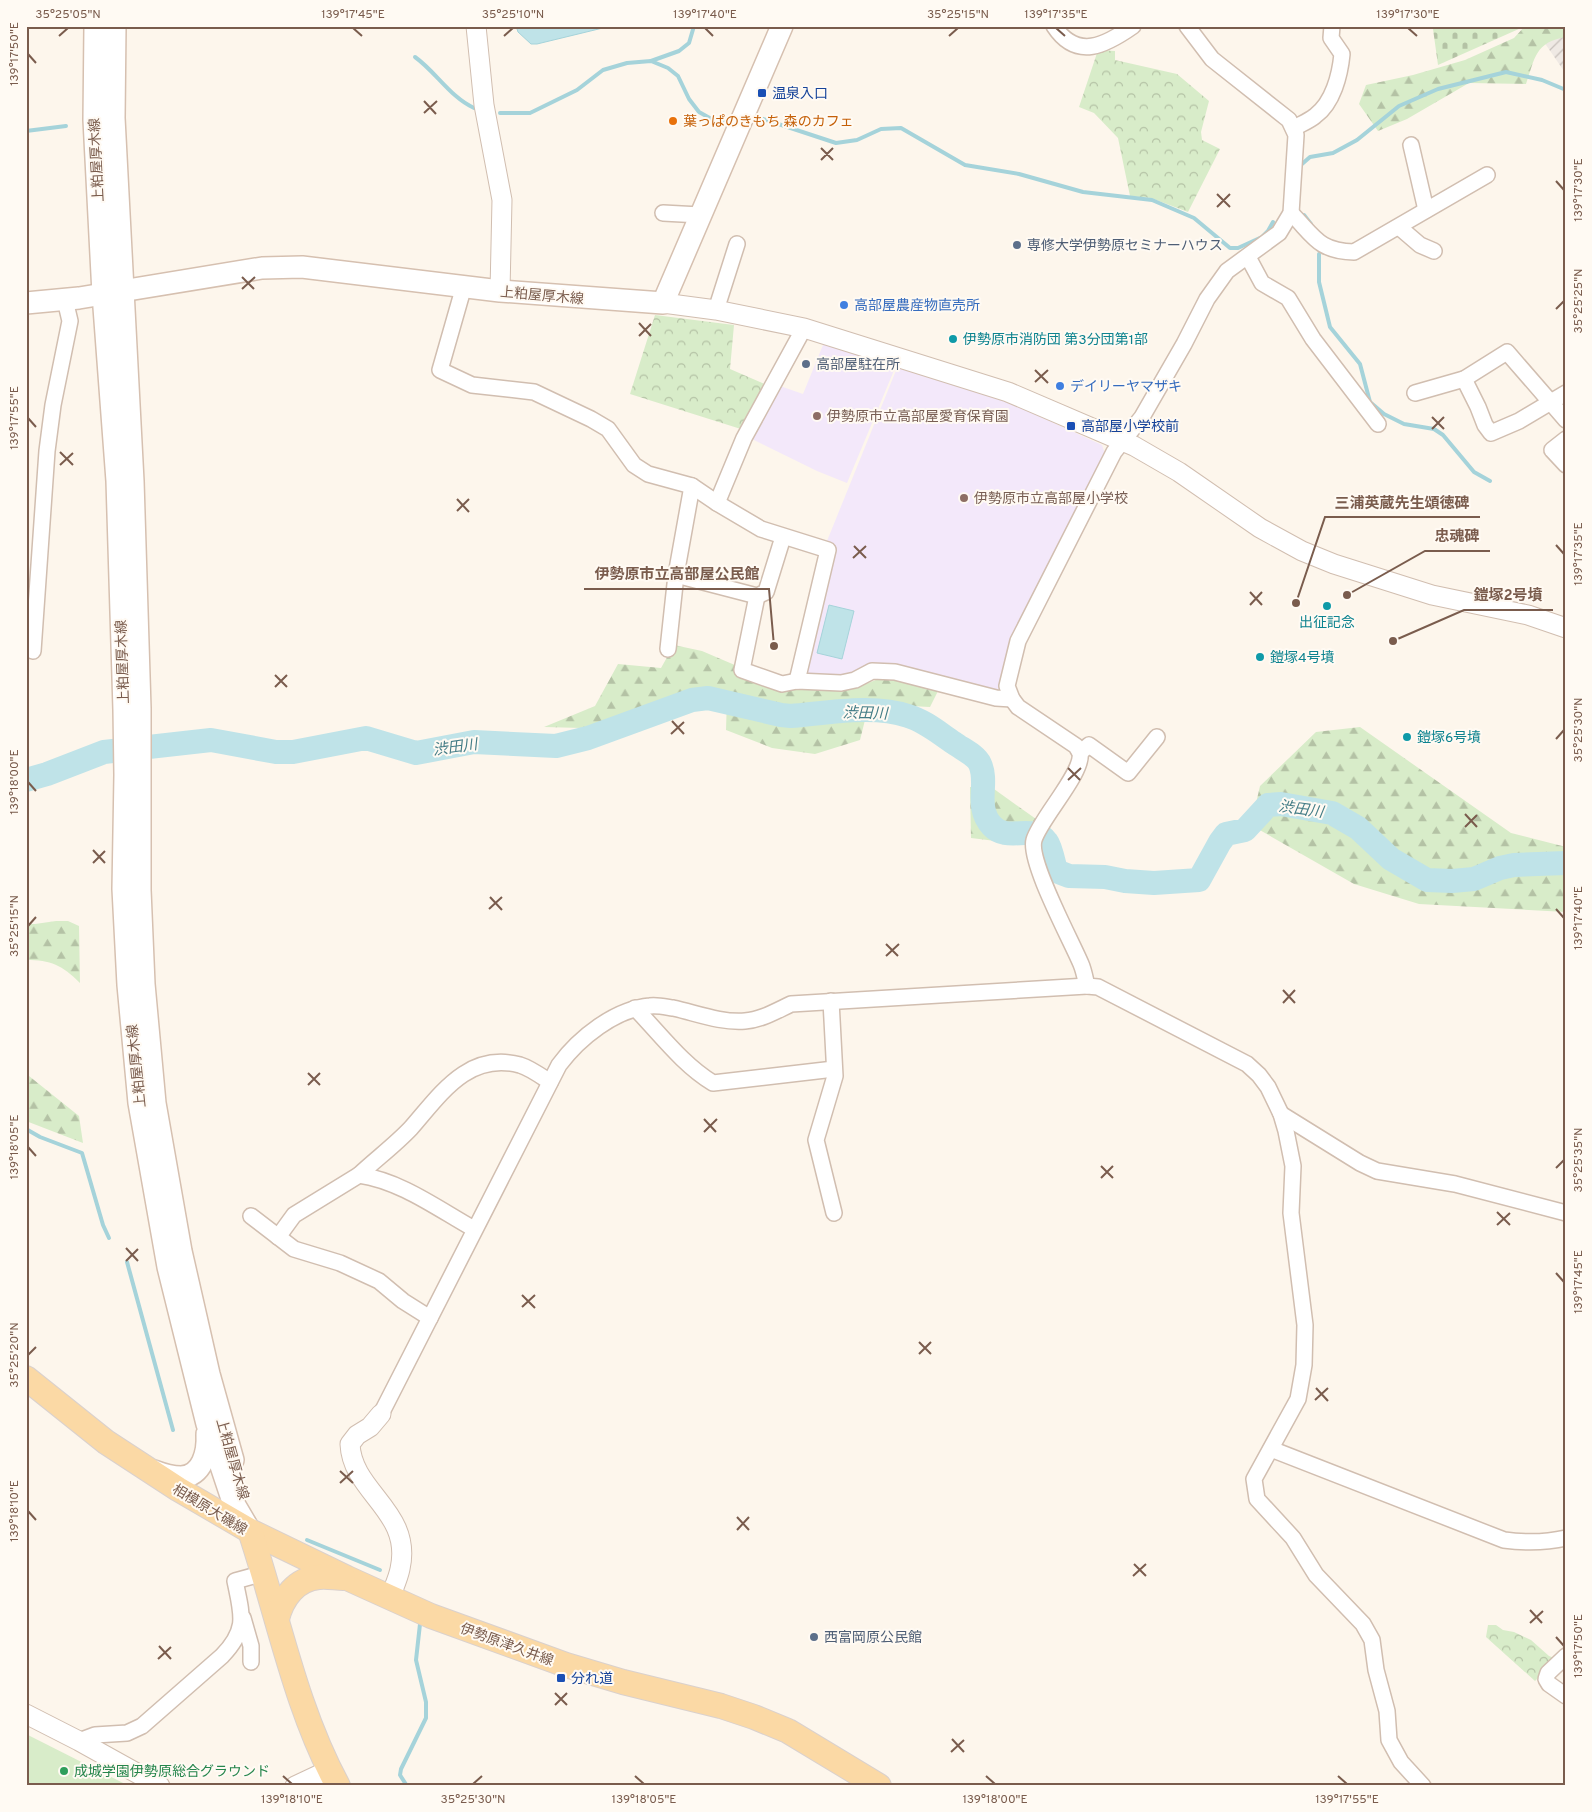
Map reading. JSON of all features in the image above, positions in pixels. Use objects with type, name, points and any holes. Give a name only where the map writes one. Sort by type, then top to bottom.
[{"type":"main road","name":"上粕屋厚木線","points":[[95,26],[94,120],[113,292]]},
{"type":"main road","name":"上粕屋厚木線","points":[[115,26],[113,292],[116,482],[132,709],[132,774],[144,984],[155,1103],[181,1252],[209,1374],[247,1509],[250,1531]]},
{"type":"main road","points":[[663,303],[782,26]]},
{"type":"main road","name":"上粕屋厚木線","points":[[26,303],[65,300],[262,268],[302,267],[500,291],[663,303]]},
{"type":"main road","name":"上粕屋厚木線","points":[[132,774],[123,889],[128,985],[139,1103],[168,1267],[207,1424],[233,1502],[250,1531]]},
{"type":"main road","name":"相模原大磯線","points":[[26,1378],[106,1442],[146,1469],[250,1531],[298,1690],[334,1778]]},
{"type":"main road","points":[[146,1469],[171,1476],[183,1477],[191,1474],[205,1458],[207,1424]]},
{"type":"main road","name":"伊勢原津久井線","points":[[250,1531],[431,1616],[566,1665],[623,1682],[721,1706],[754,1717],[788,1731],[879,1786]]},
{"type":"main road","points":[[278,1619],[282,1603],[300,1583],[319,1577],[348,1578]]},
{"type":"street","points":[[476,26],[484,104],[502,200],[500,291]]},
{"type":"street","points":[[1060,29],[1068,41],[1082,46],[1098,47],[1114,40],[1133,26]]},
{"type":"street","points":[[1080,753],[1076,746],[1018,707],[1012,699],[1007,686],[1018,641],[1114,452],[1138,423],[1162,384],[1207,299],[1227,271],[1279,233],[1292,213],[1296,134],[1294,128],[1289,120],[1212,59],[1188,26]]},
{"type":"street","points":[[1294,128],[1316,115],[1331,96],[1340,74],[1342,54],[1331,38],[1332,26]]},
{"type":"street","points":[[1411,145],[1426,210]]},
{"type":"street","points":[[1292,213],[1320,244],[1344,252],[1354,252],[1487,174]]},
{"type":"street","points":[[663,213],[700,215]]},
{"type":"street","points":[[1399,227],[1420,244],[1434,251]]},
{"type":"street","points":[[716,310],[737,244]]},
{"type":"street","points":[[1248,257],[1262,283],[1288,298],[1314,339],[1378,424]]},
{"type":"street","points":[[464,286],[440,370],[472,385],[534,392],[591,418],[608,429],[634,464],[648,474],[692,486],[761,529],[828,550],[797,681]]},
{"type":"street","points":[[33,651],[47,451],[53,405],[70,321],[65,300]]},
{"type":"street","points":[[663,303],[716,310],[804,328],[1008,392],[1134,446],[1178,472],[1260,528],[1302,551],[1334,564],[1432,595],[1528,615],[1566,628]]},
{"type":"street","points":[[717,503],[744,438],[804,328]]},
{"type":"street","points":[[1415,394],[1464,379],[1507,352],[1566,420]]},
{"type":"street","points":[[1464,379],[1485,425],[1491,433],[1519,422],[1566,393]]},
{"type":"street","points":[[1566,439],[1552,450],[1566,465]]},
{"type":"street","points":[[668,649],[676,575],[692,486]]},
{"type":"street","points":[[676,575],[757,596],[766,592],[783,537]]},
{"type":"street","points":[[757,596],[742,670],[782,684],[797,681],[841,683],[855,680],[872,671],[895,672],[996,698],[1012,699]]},
{"type":"street","points":[[1087,986],[1082,965],[1057,913],[1033,852],[1036,835],[1074,774],[1080,753],[1089,745],[1128,773],[1150,756],[1157,737]]},
{"type":"street","points":[[390,1598],[400,1569],[402,1551],[399,1534],[393,1519],[356,1469],[351,1455],[350,1444],[357,1435],[370,1427],[381,1414],[550,1082],[570,1050],[610,1019],[635,1008],[652,1005],[729,1021],[745,1021],[761,1018],[791,1004],[1087,986],[1098,987],[1247,1064],[1260,1075],[1281,1114],[1292,1166],[1291,1213],[1305,1325],[1304,1365],[1298,1399],[1254,1479],[1257,1499],[1293,1538],[1316,1575],[1363,1624],[1372,1640],[1376,1670],[1387,1711],[1389,1740],[1401,1762],[1423,1786]]},
{"type":"street","points":[[831,1001],[834,1076],[816,1140],[834,1213]]},
{"type":"street","points":[[635,1008],[684,1060],[700,1075],[714,1083],[834,1069]]},
{"type":"street","points":[[278,1237],[294,1215],[359,1174],[408,1130],[452,1081],[466,1072],[485,1064],[501,1062],[521,1065],[550,1082]]},
{"type":"street","points":[[1281,1114],[1360,1164],[1377,1171],[1455,1184],[1566,1213]]},
{"type":"street","points":[[359,1174],[377,1177],[394,1184],[474,1229]]},
{"type":"street","points":[[251,1216],[294,1249],[340,1263],[378,1280],[403,1301],[430,1318]]},
{"type":"street","points":[[1271,1449],[1504,1540],[1528,1543],[1548,1542],[1566,1538]]},
{"type":"street","points":[[251,1662],[251,1646],[242,1616],[236,1581],[264,1573]]},
{"type":"street","points":[[80,1741],[95,1735],[127,1733],[142,1726],[222,1656],[233,1644],[238,1634],[242,1616]]},
{"type":"street","points":[[1566,1656],[1548,1673],[1546,1679],[1549,1684],[1566,1696]]},
{"type":"street","points":[[26,1714],[80,1741],[160,1786]]},
{"type":"street","points":[[295,1786],[334,1778]]},
{"type":"shaded area","points":[[1533,26],[1566,26],[1566,74]]},
{"type":"shaded area","name":"伊勢原市立高部屋愛育保育園","points":[[823,345],[830,345],[895,368],[847,483],[817,471],[748,437],[780,386],[803,394]]},
{"type":"shaded area","name":"伊勢原市立高部屋小学校","points":[[897,368],[1001,399],[1102,445],[1105,454],[1001,690],[892,666],[848,678],[802,678],[834,545],[827,541]]},
{"type":"green space","points":[[1436,26],[1520,26],[1521,28],[1438,65],[1433,29]]},
{"type":"green space","points":[[1525,26],[1566,26],[1566,37],[1556,39],[1542,47],[1534,59],[1526,84],[1469,83],[1407,119],[1378,131],[1359,104],[1366,85],[1413,75],[1465,60],[1514,38]]},
{"type":"green space","points":[[1098,50],[1115,51],[1115,60],[1177,74],[1209,101],[1201,132],[1202,140],[1220,149],[1188,212],[1151,198],[1130,196],[1118,138],[1094,113],[1079,107]]},
{"type":"green space","points":[[655,315],[734,325],[730,369],[769,386],[744,430],[630,394]]},
{"type":"green space","points":[[674,645],[702,651],[791,689],[850,690],[881,678],[939,689],[930,707],[870,700],[860,740],[815,754],[772,748],[726,730],[727,698],[692,690],[582,728],[544,727],[595,706],[618,664],[661,668]]},
{"type":"green space","points":[[1360,727],[1511,833],[1566,847],[1566,912],[1419,904],[1354,884],[1251,825],[1260,786],[1316,732]]},
{"type":"green space","points":[[970,787],[994,789],[1036,819],[1021,844],[971,838]]},
{"type":"green space","points":[[68,921],[79,926],[80,983],[56,965],[42,961],[26,960],[26,924]]},
{"type":"green space","points":[[26,1071],[29,1076],[79,1116],[83,1143],[26,1121]]},
{"type":"green space","points":[[1488,1625],[1496,1625],[1503,1630],[1514,1632],[1531,1640],[1549,1656],[1557,1659],[1535,1681],[1486,1637]]},
{"type":"green space","name":"成城学園伊勢原総合グラウンド","points":[[26,1734],[129,1786],[26,1786]]},
{"type":"water","points":[[516,26],[611,26],[531,44],[518,32]]},
{"type":"water","points":[[829,605],[854,611],[842,659],[817,653]]},
{"type":"waterway","points":[[651,61],[679,51],[689,43],[694,26]]},
{"type":"waterway","points":[[415,57],[458,98],[474,108]]},
{"type":"waterway","points":[[500,113],[530,113],[577,90],[603,70],[627,63],[651,61],[668,68],[678,76],[689,99],[699,112],[715,121],[725,120]]},
{"type":"waterway","points":[[1302,164],[1310,157],[1333,153],[1357,140],[1399,106],[1438,89],[1506,72],[1542,80],[1566,90]]},
{"type":"waterway","points":[[750,120],[760,118],[836,143],[857,140],[881,129],[901,128],[965,165],[1019,174],[1083,192],[1152,200],[1194,218],[1230,248],[1238,248],[1262,237],[1273,222]]},
{"type":"waterway","points":[[26,131],[66,126]]},
{"type":"waterway","points":[[1304,215],[1311,224]]},
{"type":"waterway","points":[[1319,254],[1319,282],[1330,327],[1360,364],[1370,402],[1384,414],[1404,424],[1434,429],[1443,435],[1474,472],[1490,481]]},
{"type":"waterway","name":"渋田川","points":[[26,780],[104,752],[211,740],[276,752],[293,752],[366,738],[416,753],[474,742],[556,746],[588,738],[692,700],[708,698],[781,715],[791,716],[866,710],[895,712],[920,721],[968,752],[978,761],[983,779],[984,811],[992,826],[998,831],[1005,833],[1028,833],[1041,837],[1048,844],[1056,871],[1069,876],[1105,877],[1125,881],[1154,883],[1199,880],[1226,834],[1245,830],[1268,805],[1281,804],[1332,813],[1358,828],[1391,859],[1427,880],[1452,881],[1474,879],[1500,868],[1514,865],[1566,863]]},
{"type":"waterway","points":[[26,1129],[40,1137],[82,1153],[103,1225],[109,1238]]},
{"type":"waterway","points":[[127,1262],[173,1430]]},
{"type":"waterway","points":[[307,1540],[380,1570]]},
{"type":"waterway","points":[[407,1786],[400,1775],[401,1769],[426,1718],[426,1702],[416,1660],[420,1624]]},
{"type":"place","name":"温泉入口","points":[[762,93]]},
{"type":"place","name":"葉っぱのきもち 森のカフェ","points":[[673,121]]},
{"type":"place","name":"専修大学伊勢原セミナーハウス","points":[[1017,245]]},
{"type":"place","name":"高部屋農産物直売所","points":[[844,305]]},
{"type":"place","name":"伊勢原市消防団 第3分団第1部","points":[[953,339]]},
{"type":"place","name":"高部屋駐在所","points":[[806,364]]},
{"type":"place","name":"デイリーヤマザキ","points":[[1060,386]]},
{"type":"place","name":"伊勢原市立高部屋愛育保育園","points":[[817,416]]},
{"type":"place","name":"高部屋小学校前","points":[[1071,426]]},
{"type":"place","name":"伊勢原市立高部屋小学校","points":[[964,498]]},
{"type":"place","name":"忠魂碑","points":[[1347,595]]},
{"type":"place","name":"三浦英蔵先生頌徳碑","points":[[1296,603]]},
{"type":"place","name":"出征記念","points":[[1327,606]]},
{"type":"place","name":"鎧塚2号墳","points":[[1393,641]]},
{"type":"place","name":"伊勢原市立高部屋公民館","points":[[774,646]]},
{"type":"place","name":"鎧塚4号墳","points":[[1260,657]]},
{"type":"place","name":"鎧塚6号墳","points":[[1407,737]]},
{"type":"place","name":"西富岡原公民館","points":[[814,1637]]},
{"type":"place","name":"分れ道","points":[[561,1678]]},
{"type":"place","name":"成城学園伊勢原総合グラウンド","points":[[64,1771]]}]
